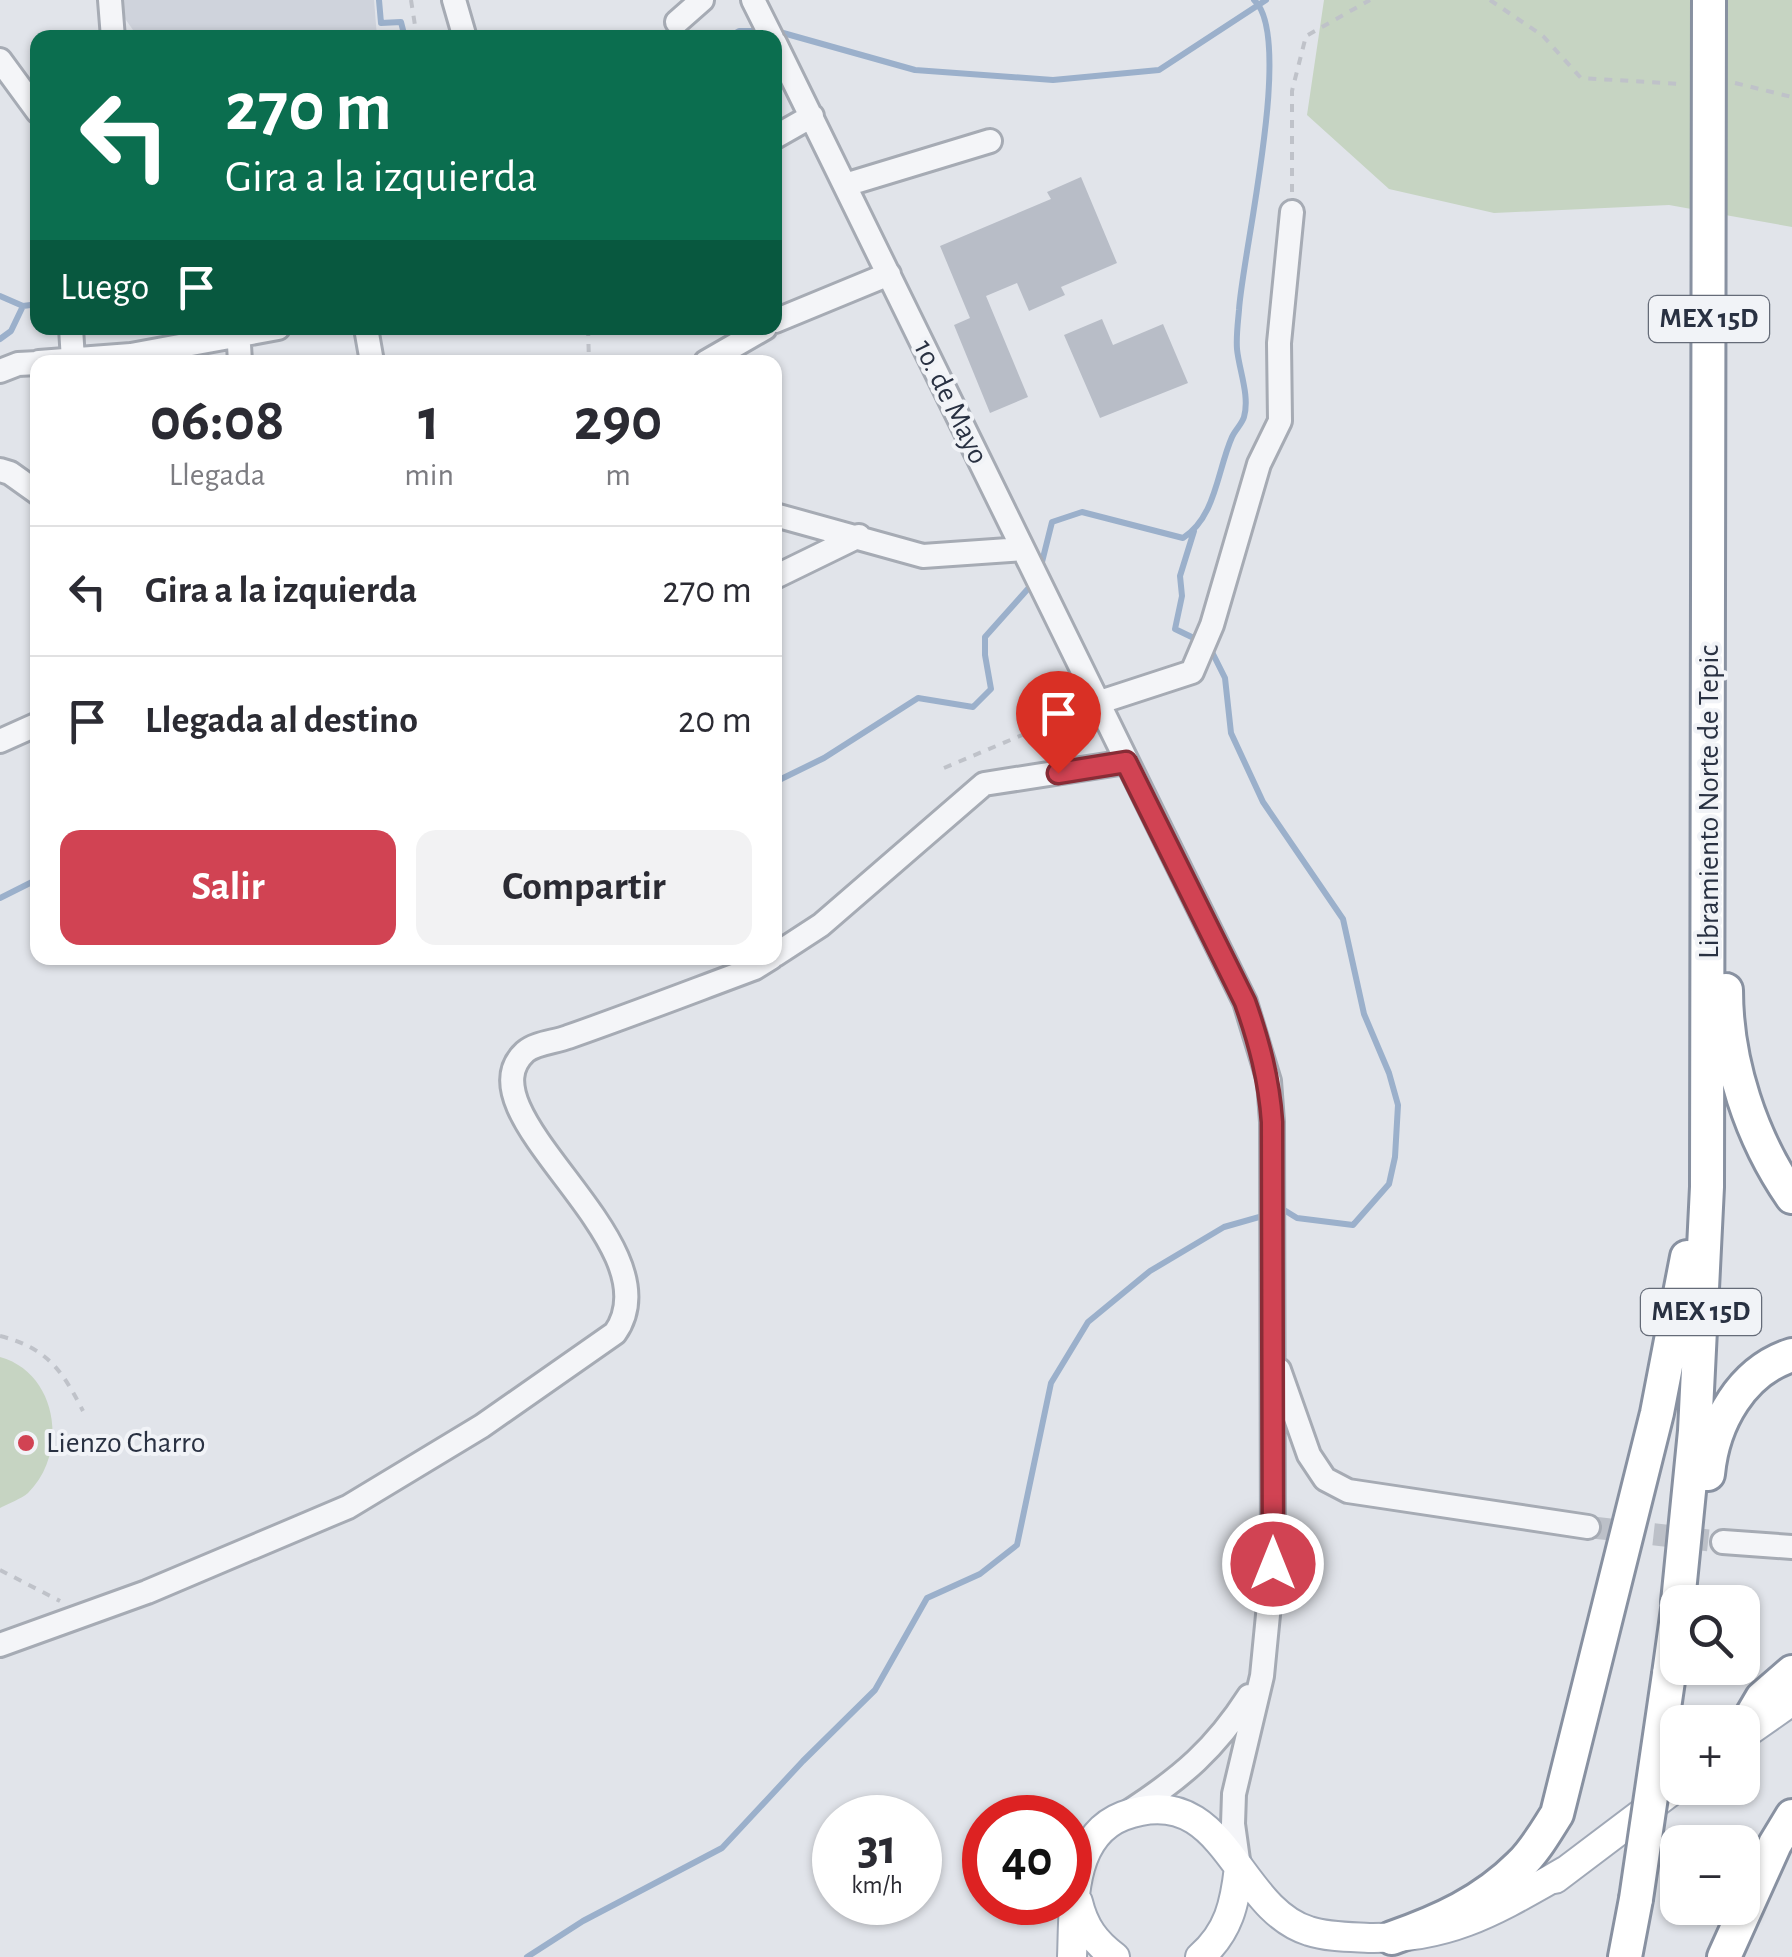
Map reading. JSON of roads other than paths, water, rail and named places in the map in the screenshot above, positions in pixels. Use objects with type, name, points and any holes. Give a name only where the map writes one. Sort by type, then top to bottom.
[{"type":"highway","name":"Libramiento Norte de Tepic","points":[[1680,1585],[1697,1393],[1707,1187],[1708,0]]},
{"type":"highway","points":[[1710,638],[1729,675],[1726,1003],[1740,1090],[1770,1165],[1792,1197]]},
{"type":"highway","points":[[1392,1938],[1474,1904],[1522,1864],[1558,1814],[1656,1412],[1688,1253],[1694,1042],[1708,1022]]},
{"type":"highway","points":[[1697,1585],[1710,1452],[1733,1396],[1772,1361],[1792,1355]]},
{"type":"highway","points":[[1758,1705],[1792,1672]]},
{"type":"highway","name":"Libramiento Norte de Tepic","points":[[1624,1957],[1671,1685]]},
{"type":"highway","points":[[1724,1957],[1775,1844],[1792,1816]]},
{"type":"main road","points":[[1760,1722],[1792,1701]]},
{"type":"main road","points":[[1360,1957],[1396,1954],[1480,1930],[1526,1902],[1660,1800]]},
{"type":"main road","points":[[1092,1843],[1119,1818],[1147,1809],[1176,1811],[1203,1824],[1274,1909],[1307,1931],[1351,1938],[1438,1932],[1476,1920],[1567,1870]]},
{"type":"main road","points":[[1200,1957],[1225,1930],[1235,1902],[1239,1866]]},
{"type":"main road","points":[[1072,1957],[1074,1925]]},
{"type":"main road","points":[[1085,1925],[1098,1944],[1116,1957]]},
{"type":"street","points":[[110,0],[112,30]]},
{"type":"street","points":[[454,0],[462,30]]},
{"type":"street","points":[[676,22],[702,0]]},
{"type":"street","name":"1o. de Mayo","points":[[754,0],[769,30]]},
{"type":"street","name":"1o. de Mayo","points":[[782,56],[1245,1002],[1259,1039],[1269,1080],[1273,1187],[1273,1564],[1262,1676],[1234,1794],[1232,1824],[1239,1866]]},
{"type":"street","points":[[0,60],[30,101]]},
{"type":"street","points":[[782,131],[807,107]]},
{"type":"street","points":[[845,185],[990,141]]},
{"type":"street","points":[[1097,703],[1192,672],[1205,641],[1259,464],[1280,420],[1279,343],[1292,212]]},
{"type":"street","points":[[782,318],[889,274]]},
{"type":"street","points":[[148,355],[226,335]]},
{"type":"street","points":[[718,355],[753,335]]},
{"type":"street","points":[[0,371],[30,364]]},
{"type":"street","points":[[0,470],[30,488]]},
{"type":"street","points":[[782,516],[923,556],[1023,549]]},
{"type":"street","points":[[782,574],[859,536]]},
{"type":"street","points":[[0,740],[30,727]]},
{"type":"street","points":[[782,950],[821,925],[984,784],[1126,762]]},
{"type":"street","points":[[0,1645],[86,1615],[348,1506],[482,1426],[614,1334],[626,1317],[628,1291],[611,1248],[579,1193],[522,1120],[512,1094],[512,1066],[528,1048],[563,1039],[760,965]]},
{"type":"street","points":[[1273,1352],[1309,1456],[1326,1479],[1348,1491],[1588,1527]]},
{"type":"street","points":[[1723,1542],[1792,1547]]},
{"type":"street","points":[[1119,1818],[1188,1772],[1224,1734],[1262,1676]]},
{"type":"waterway","points":[[379,0],[381,23],[401,22],[403,30]]},
{"type":"waterway","points":[[1041,566],[1052,522],[1082,512],[1183,538],[1209,506],[1232,437],[1243,420],[1246,400],[1237,329],[1268,99],[1265,21],[1254,0]]},
{"type":"waterway","points":[[782,33],[915,70],[1053,80],[1159,70],[1266,0]]},
{"type":"waterway","points":[[0,296],[23,306]]},
{"type":"waterway","points":[[0,339],[11,331],[23,306],[30,305]]},
{"type":"waterway","points":[[1194,531],[1180,576],[1182,596],[1175,629],[1200,641]]},
{"type":"waterway","points":[[782,779],[824,758],[918,698],[973,707],[991,689],[985,637],[1034,582]]},
{"type":"waterway","points":[[527,1957],[583,1921],[722,1848],[875,1690],[927,1598],[980,1574],[1017,1545],[1051,1383],[1088,1322],[1150,1271],[1224,1227],[1284,1210],[1297,1218],[1353,1225],[1389,1184],[1398,1105],[1364,1014],[1343,919],[1263,802],[1231,733],[1225,678],[1210,648]]},
{"type":"waterway","points":[[0,898],[30,883]]},
{"type":"tunnel","points":[[1588,1527],[1723,1542]]},
{"type":"place","name":"Lienzo Charro","points":[[26,1443]]}]
